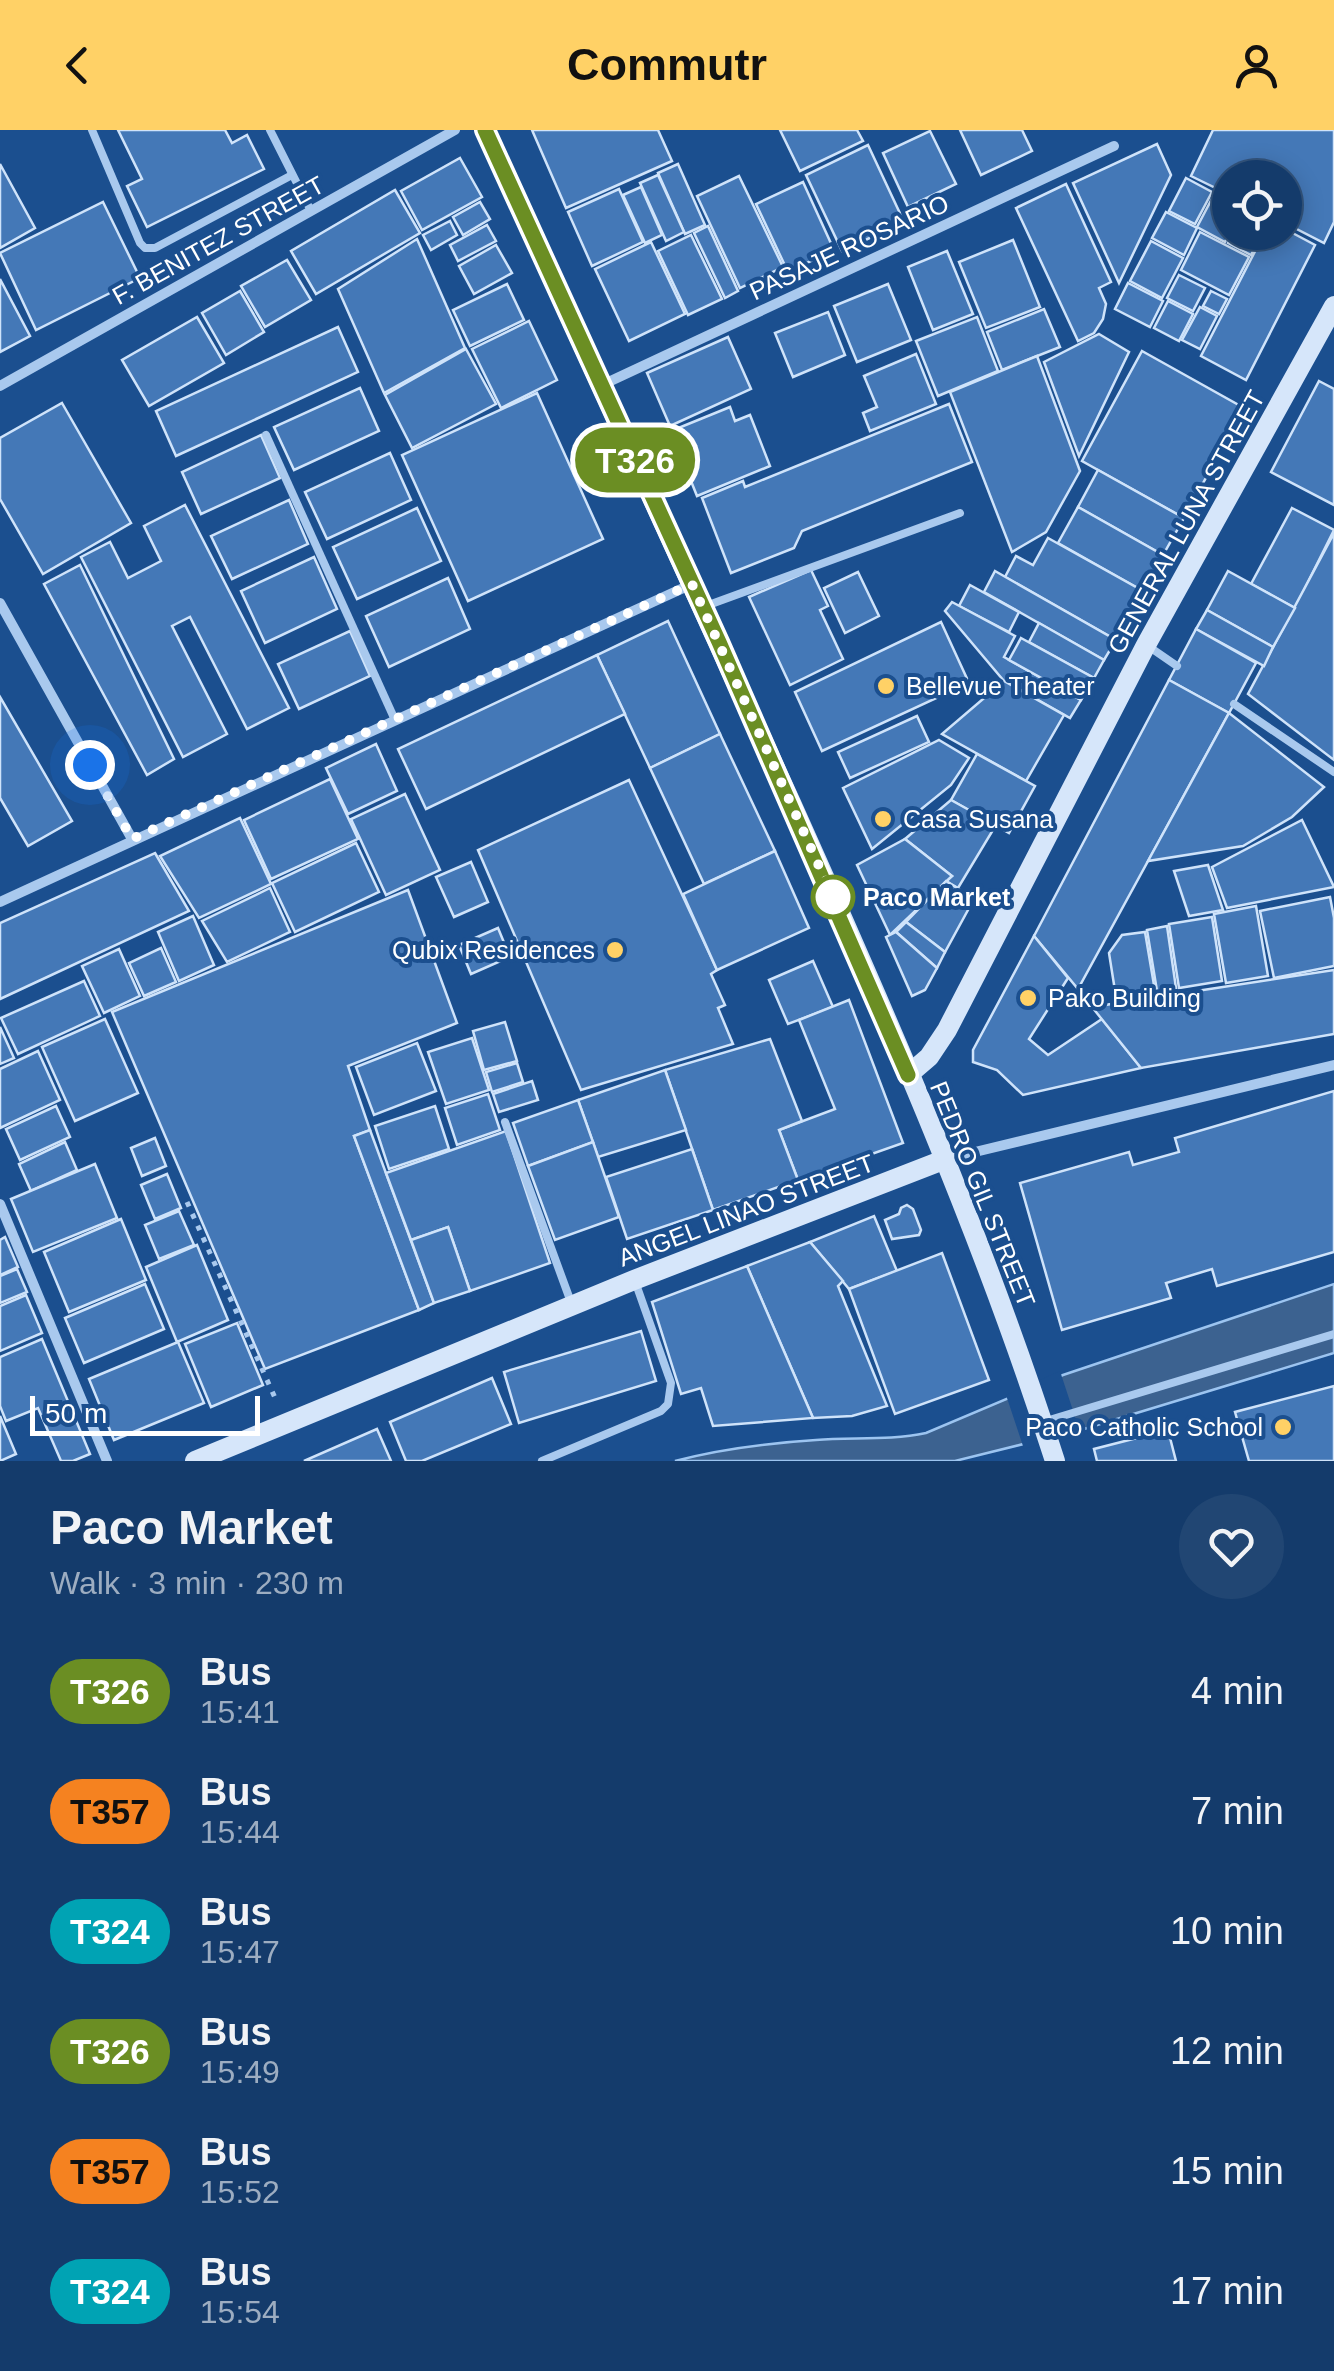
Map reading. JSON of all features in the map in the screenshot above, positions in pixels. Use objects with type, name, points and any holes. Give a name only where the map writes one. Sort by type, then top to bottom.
[{"type":"main road","name":"PEDRO GIL STREET","points":[[485,130],[846,926],[946,1159],[1021,1357],[1052,1452]]},
{"type":"main road","name":"GENERAL LUNA STREET","points":[[908,1075],[930,1058],[947,1030],[1146,645],[1334,306]]},
{"type":"main road","name":"ANGEL LINAO STREET","points":[[204,1459],[572,1305],[946,1159]]},
{"type":"street","name":"F. BENITEZ STREET","points":[[0,386],[454,130]]},
{"type":"street","name":"PASAJE ROSARIO","points":[[601,385],[1114,146]]},
{"type":"street","points":[[0,902],[692,584]]},
{"type":"street","points":[[0,603],[132,839]]},
{"type":"street","name":"ANGEL LINAO STREET","points":[[946,1159],[1334,1064]]},
{"type":"street","points":[[0,1204],[108,1461]]},
{"type":"lane","points":[[92,130],[145,248],[155,248],[292,175]]},
{"type":"lane","points":[[270,130],[311,211]]},
{"type":"lane","points":[[266,435],[395,720]]},
{"type":"lane","points":[[703,607],[960,513]]},
{"type":"lane","points":[[1146,645],[1177,666]]},
{"type":"lane","points":[[1234,704],[1334,772]]},
{"type":"lane","points":[[505,1122],[572,1305]]},
{"type":"lane","points":[[542,1461],[661,1411],[668,1404],[671,1382],[634,1280]]},
{"type":"lane","points":[[1042,1422],[1334,1334]]},
{"type":"path","points":[[188,1202],[286,1423]]},
{"type":"water","points":[[1334,1284],[1334,1353],[1084,1429],[955,1461],[675,1461],[763,1445],[926,1433],[1063,1375]]},
{"type":"pier","points":[[1060,1371],[1080,1432],[1024,1449],[1006,1395]]},
{"type":"building","points":[[118,130],[225,130],[232,143],[247,135],[264,169],[147,227],[127,186],[142,179]]},
{"type":"building","points":[[532,130],[658,130],[672,161],[566,208]]},
{"type":"building","points":[[780,130],[857,130],[863,141],[800,171]]},
{"type":"building","points":[[960,130],[1022,130],[1032,151],[981,175]]},
{"type":"building","points":[[1213,130],[1334,130],[1334,222],[1324,243],[1302,232],[1302,160],[1212,160],[1212,186],[1191,176]]},
{"type":"building","points":[[930,131],[956,184],[908,207],[883,153]]},
{"type":"building","points":[[1157,144],[1171,175],[1119,283],[1073,183]]},
{"type":"building","points":[[868,145],[904,222],[842,251],[806,175]]},
{"type":"building","points":[[460,158],[482,197],[422,230],[401,191]]},
{"type":"building","points":[[0,164],[35,228],[0,248]]},
{"type":"building","points":[[678,164],[705,225],[685,234],[658,173]]},
{"type":"building","points":[[658,175],[684,232],[666,241],[640,183]]},
{"type":"building","points":[[739,176],[783,267],[740,288],[697,196]]},
{"type":"building","points":[[1186,178],[1212,192],[1195,224],[1169,211]]},
{"type":"building","points":[[803,182],[834,250],[788,272],[756,204]]},
{"type":"building","points":[[1066,184],[1111,282],[1099,288],[1106,304],[1103,319],[1094,333],[1078,341],[1016,208]]},
{"type":"building","points":[[641,187],[662,235],[645,243],[623,195]]},
{"type":"building","points":[[619,189],[643,242],[592,266],[568,212]]},
{"type":"building","points":[[395,190],[420,233],[316,294],[291,251]]},
{"type":"building","points":[[1212,199],[1212,235],[1197,227]]},
{"type":"building","points":[[103,202],[140,278],[36,330],[0,253]]},
{"type":"building","points":[[480,202],[490,219],[463,235],[453,217]]},
{"type":"building","points":[[1166,212],[1197,228],[1184,255],[1152,238]]},
{"type":"building","points":[[450,221],[457,235],[431,250],[423,235]]},
{"type":"building","points":[[487,225],[496,241],[458,261],[450,245]]},
{"type":"building","points":[[708,226],[738,291],[725,298],[694,233]]},
{"type":"building","points":[[1200,232],[1212,238],[1212,250],[1235,250],[1249,257],[1229,295],[1181,270]]},
{"type":"building","points":[[691,235],[722,299],[688,315],[658,251]]},
{"type":"building","points":[[1302,238],[1315,245],[1246,380],[1201,356],[1256,250],[1302,250]]},
{"type":"building","points":[[417,239],[465,348],[384,393],[338,289]]},
{"type":"building","points":[[1013,240],[1040,307],[986,328],[959,262]]},
{"type":"building","points":[[1151,241],[1183,258],[1162,298],[1130,281]]},
{"type":"building","points":[[651,242],[685,314],[629,341],[595,269]]},
{"type":"building","points":[[496,245],[512,273],[474,294],[459,266]]},
{"type":"building","points":[[947,251],[973,314],[933,330],[908,267]]},
{"type":"building","points":[[287,260],[311,300],[265,327],[241,286]]},
{"type":"building","points":[[1179,275],[1205,288],[1193,311],[1167,298]]},
{"type":"building","points":[[0,279],[30,336],[0,352]]},
{"type":"building","points":[[1128,283],[1163,301],[1150,327],[1115,309]]},
{"type":"building","points":[[507,284],[524,320],[470,346],[453,310]]},
{"type":"building","points":[[888,284],[911,340],[857,362],[834,306]]},
{"type":"building","points":[[240,291],[264,332],[226,355],[202,313]]},
{"type":"building","points":[[1211,291],[1227,299],[1219,314],[1203,306]]},
{"type":"building","points":[[1168,301],[1193,314],[1179,341],[1154,328]]},
{"type":"building","points":[[1200,307],[1217,316],[1200,349],[1182,340]]},
{"type":"building","points":[[1044,309],[1060,347],[1002,370],[987,332]]},
{"type":"building","points":[[828,312],[845,355],[793,377],[775,333]]},
{"type":"building","points":[[197,317],[224,363],[149,406],[122,360]]},
{"type":"building","points":[[977,317],[998,371],[938,396],[916,341]]},
{"type":"building","points":[[529,321],[557,380],[501,408],[472,349]]},
{"type":"building","points":[[338,327],[358,372],[176,456],[156,411]]},
{"type":"building","points":[[1099,334],[1129,352],[1079,456],[1044,362]]},
{"type":"building","points":[[728,337],[751,389],[670,426],[647,373]]},
{"type":"building","points":[[466,349],[496,404],[412,448],[385,395]]},
{"type":"building","points":[[1142,351],[1244,408],[1184,518],[1082,461]]},
{"type":"building","points":[[916,354],[936,404],[870,431],[863,413],[877,407],[864,376]]},
{"type":"building","points":[[1037,356],[1080,471],[1046,532],[1012,552],[950,392]]},
{"type":"building","points":[[1319,381],[1334,389],[1334,505],[1271,472]]},
{"type":"building","points":[[360,388],[379,431],[294,470],[274,427]]},
{"type":"building","points":[[537,393],[603,539],[468,601],[402,455]]},
{"type":"building","points":[[62,403],[131,523],[43,574],[0,499],[0,438]]},
{"type":"building","points":[[949,404],[972,462],[802,531],[794,548],[731,573],[702,498],[743,481],[745,487]]},
{"type":"building","points":[[730,407],[735,421],[750,415],[770,466],[697,496],[671,431]]},
{"type":"building","points":[[261,435],[280,478],[201,514],[182,472]]},
{"type":"building","points":[[390,453],[411,500],[327,539],[305,492]]},
{"type":"building","points":[[1098,470],[1184,518],[1163,555],[1078,507]]},
{"type":"building","points":[[289,500],[308,544],[232,579],[211,536]]},
{"type":"building","points":[[185,505],[289,708],[247,729],[190,617],[172,626],[227,734],[183,757],[81,557],[110,542],[128,578],[161,561],[144,526]]},
{"type":"building","points":[[1078,507],[1163,555],[1143,591],[1058,543]]},
{"type":"building","points":[[417,508],[441,561],[357,599],[333,547]]},
{"type":"building","points":[[1292,508],[1334,530],[1295,608],[1251,584]]},
{"type":"building","points":[[1334,533],[1334,760],[1248,694]]},
{"type":"building","points":[[1048,538],[1143,591],[1116,640],[1005,577],[1016,556],[1033,565]]},
{"type":"building","points":[[314,557],[337,609],[265,643],[241,591]]},
{"type":"building","points":[[80,565],[174,759],[147,775],[44,584]]},
{"type":"building","points":[[811,570],[828,606],[820,610],[843,659],[790,685],[749,597]]},
{"type":"building","points":[[995,571],[1116,640],[1104,660],[984,592]]},
{"type":"building","points":[[1228,571],[1295,608],[1273,647],[1207,610]]},
{"type":"building","points":[[858,572],[879,616],[845,633],[824,588]]},
{"type":"building","points":[[448,578],[470,629],[389,667],[366,616]]},
{"type":"building","points":[[970,585],[1019,612],[1009,632],[959,606]]},
{"type":"building","points":[[952,602],[1015,636],[1004,657],[1081,700],[1070,718],[1004,681],[945,611]]},
{"type":"building","points":[[1207,610],[1273,647],[1264,666],[1196,629]]},
{"type":"building","points":[[668,621],[720,734],[650,768],[597,655]]},
{"type":"building","name":"Bellevue Theater","points":[[941,622],[969,683],[822,751],[795,692]]},
{"type":"building","points":[[1039,623],[1104,660],[1094,678],[1029,642]]},
{"type":"building","points":[[1196,629],[1256,663],[1229,713],[1169,680]]},
{"type":"building","points":[[350,631],[370,676],[299,709],[278,664]]},
{"type":"building","points":[[1021,638],[1094,678],[1081,700],[1009,660]]},
{"type":"building","points":[[597,655],[625,714],[426,809],[398,749]]},
{"type":"building","points":[[1169,680],[1229,713],[1078,989],[1034,936]]},
{"type":"building","points":[[1004,681],[1064,715],[1026,781],[942,734]]},
{"type":"building","points":[[0,697],[72,821],[28,846],[0,798]]},
{"type":"building","points":[[1229,713],[1324,787],[1292,817],[1243,846],[1148,861]]},
{"type":"building","points":[[917,716],[929,742],[850,778],[838,752]]},
{"type":"building","points":[[720,734],[775,851],[704,884],[650,768]]},
{"type":"building","name":"Casa Susana","points":[[939,740],[969,758],[951,785],[872,849],[843,788]]},
{"type":"building","points":[[376,744],[397,791],[348,814],[326,768]]},
{"type":"building","points":[[977,754],[1035,786],[1009,833],[951,800]]},
{"type":"building","points":[[330,779],[358,839],[271,879],[244,820]]},
{"type":"building","name":"Qubix Residences","points":[[629,780],[717,970],[711,974],[725,1005],[718,1008],[733,1044],[581,1090],[478,850]]},
{"type":"building","points":[[405,794],[440,870],[386,895],[351,819]]},
{"type":"building","points":[[951,800],[996,825],[958,888],[946,881],[952,876],[905,839]]},
{"type":"building","points":[[240,818],[271,884],[199,918],[160,856]]},
{"type":"building","points":[[1302,820],[1334,887],[1227,908],[1212,867]]},
{"type":"building","points":[[905,839],[952,876],[890,935],[857,865]]},
{"type":"building","points":[[356,843],[379,892],[295,932],[272,883]]},
{"type":"building","points":[[775,851],[809,928],[717,970],[683,894]]},
{"type":"building","points":[[155,853],[189,911],[0,999],[0,923]]},
{"type":"building","points":[[471,862],[488,902],[454,917],[436,877]]},
{"type":"building","points":[[1208,865],[1223,910],[1189,916],[1174,871]]},
{"type":"building","points":[[946,881],[974,899],[945,952],[906,922]]},
{"type":"building","points":[[270,888],[290,932],[227,962],[202,921]]},
{"type":"building","points":[[408,890],[457,1023],[348,1066],[370,1130],[354,1136],[419,1310],[265,1369],[112,1012]]},
{"type":"building","points":[[1330,897],[1334,966],[1274,978],[1260,911]]},
{"type":"building","points":[[1256,906],[1268,976],[1226,983],[1214,914]]},
{"type":"building","points":[[193,916],[214,965],[179,981],[158,932]]},
{"type":"building","points":[[1212,917],[1222,981],[1179,988],[1169,924]]},
{"type":"building","points":[[906,922],[945,952],[937,968],[896,932]]},
{"type":"building","points":[[1167,926],[1176,988],[1157,991],[1147,930]]},
{"type":"building","points":[[498,928],[510,957],[471,974],[459,945]]},
{"type":"building","points":[[896,932],[937,968],[925,990],[912,996],[886,937]]},
{"type":"building","points":[[1145,932],[1155,991],[1116,997],[1109,953],[1122,935]]},
{"type":"building","name":"Pako Building","points":[[1034,936],[1068,978],[1029,1039],[1048,1055],[1102,1019],[1141,1068],[1023,1095],[997,1070],[973,1062],[973,1050]]},
{"type":"building","points":[[161,948],[176,982],[144,996],[129,963]]},
{"type":"building","points":[[119,949],[140,996],[104,1013],[82,966]]},
{"type":"building","points":[[813,961],[833,1007],[788,1024],[769,980]]},
{"type":"building","points":[[1334,970],[1334,1034],[1141,1068],[1092,1007]]},
{"type":"building","points":[[84,981],[100,1016],[18,1054],[1,1018]]},
{"type":"building","points":[[849,1000],[903,1143],[798,1180],[779,1130],[835,1109],[799,1020]]},
{"type":"building","points":[[105,1019],[138,1093],[75,1121],[42,1047]]},
{"type":"building","points":[[505,1022],[517,1061],[484,1070],[473,1031]]},
{"type":"building","points":[[0,1027],[14,1058],[0,1064]]},
{"type":"building","points":[[472,1038],[489,1090],[446,1104],[428,1052]]},
{"type":"building","points":[[770,1039],[802,1121],[779,1130],[798,1180],[713,1210],[665,1070]]},
{"type":"building","points":[[417,1043],[436,1091],[374,1115],[356,1067]]},
{"type":"building","points":[[38,1051],[60,1100],[0,1128],[0,1069]]},
{"type":"building","points":[[517,1063],[523,1082],[492,1092],[486,1072]]},
{"type":"building","points":[[665,1070],[686,1130],[598,1157],[578,1100]]},
{"type":"building","points":[[532,1081],[538,1100],[499,1112],[493,1094]]},
{"type":"building","points":[[1334,1091],[1334,1252],[1217,1286],[1212,1269],[1166,1283],[1171,1298],[1062,1330],[1020,1183],[1129,1152],[1133,1165],[1179,1152],[1175,1138]]},
{"type":"building","points":[[488,1094],[500,1130],[457,1145],[445,1108]]},
{"type":"building","points":[[578,1100],[593,1142],[528,1166],[513,1123]]},
{"type":"building","points":[[56,1106],[70,1137],[20,1160],[6,1129]]},
{"type":"building","points":[[435,1106],[449,1149],[389,1169],[375,1126]]},
{"type":"building","points":[[370,1130],[434,1303],[419,1310],[354,1136]]},
{"type":"building","points":[[506,1131],[550,1263],[470,1291],[448,1227],[411,1240],[386,1173]]},
{"type":"building","points":[[155,1138],[166,1166],[142,1176],[131,1148]]},
{"type":"building","points":[[65,1142],[77,1170],[31,1191],[19,1164]]},
{"type":"building","points":[[593,1142],[619,1217],[555,1240],[528,1166]]},
{"type":"building","points":[[692,1149],[713,1210],[627,1239],[606,1177]]},
{"type":"building","points":[[95,1164],[117,1218],[33,1252],[11,1199]]},
{"type":"building","points":[[167,1174],[181,1208],[155,1219],[141,1185]]},
{"type":"building","points":[[907,1205],[913,1209],[921,1230],[919,1235],[892,1239],[885,1220]]},
{"type":"building","points":[[179,1211],[194,1245],[159,1259],[145,1225]]},
{"type":"building","points":[[874,1216],[897,1271],[849,1289],[810,1242]]},
{"type":"building","points":[[121,1219],[146,1280],[69,1312],[44,1252]]},
{"type":"building","points":[[448,1227],[470,1291],[434,1303],[411,1240]]},
{"type":"building","points":[[5,1237],[18,1267],[0,1275],[0,1240]]},
{"type":"building","points":[[810,1242],[843,1281],[838,1286],[887,1406],[852,1416],[813,1418],[747,1266]]},
{"type":"building","points":[[197,1245],[228,1320],[177,1342],[146,1267]]},
{"type":"building","points":[[942,1253],[989,1380],[895,1414],[849,1289]]},
{"type":"building","points":[[747,1266],[813,1418],[713,1426],[701,1388],[681,1394],[652,1302]]},
{"type":"building","points":[[17,1269],[27,1292],[0,1303],[0,1276]]},
{"type":"building","points":[[145,1284],[164,1329],[84,1363],[65,1318]]},
{"type":"building","points":[[26,1295],[42,1333],[0,1351],[0,1306]]},
{"type":"building","points":[[237,1323],[263,1385],[211,1407],[185,1344]]},
{"type":"building","points":[[641,1331],[656,1381],[519,1423],[504,1372]]},
{"type":"building","points":[[42,1339],[90,1454],[73,1461],[61,1461],[38,1408],[6,1421],[0,1406],[0,1357]]},
{"type":"building","points":[[178,1342],[204,1403],[114,1440],[89,1379]]},
{"type":"building","points":[[492,1378],[511,1424],[422,1461],[406,1461],[390,1422]]},
{"type":"building","name":"Paco Catholic School","points":[[1334,1386],[1334,1461],[1249,1461],[1235,1412]]},
{"type":"building","points":[[0,1416],[16,1454],[0,1461]]},
{"type":"building","points":[[377,1429],[391,1461],[304,1461]]},
{"type":"building","points":[[1168,1430],[1176,1461],[1097,1461],[1094,1449]]},
{"type":"bus line","name":"T326","points":[[485,130],[719,642],[908,1075]]},
{"type":"place","name":"Bellevue Theater","points":[[886,686]]},
{"type":"place","name":"Casa Susana","points":[[883,819]]},
{"type":"place","name":"Paco Market","points":[[833,897]]},
{"type":"place","name":"Qubix Residences","points":[[615,950]]},
{"type":"place","name":"Pako Building","points":[[1028,998]]},
{"type":"place","name":"Paco Catholic School","points":[[1283,1427]]},
{"type":"route","points":[[90,765],[132,839],[692,584],[833,897]]}]
